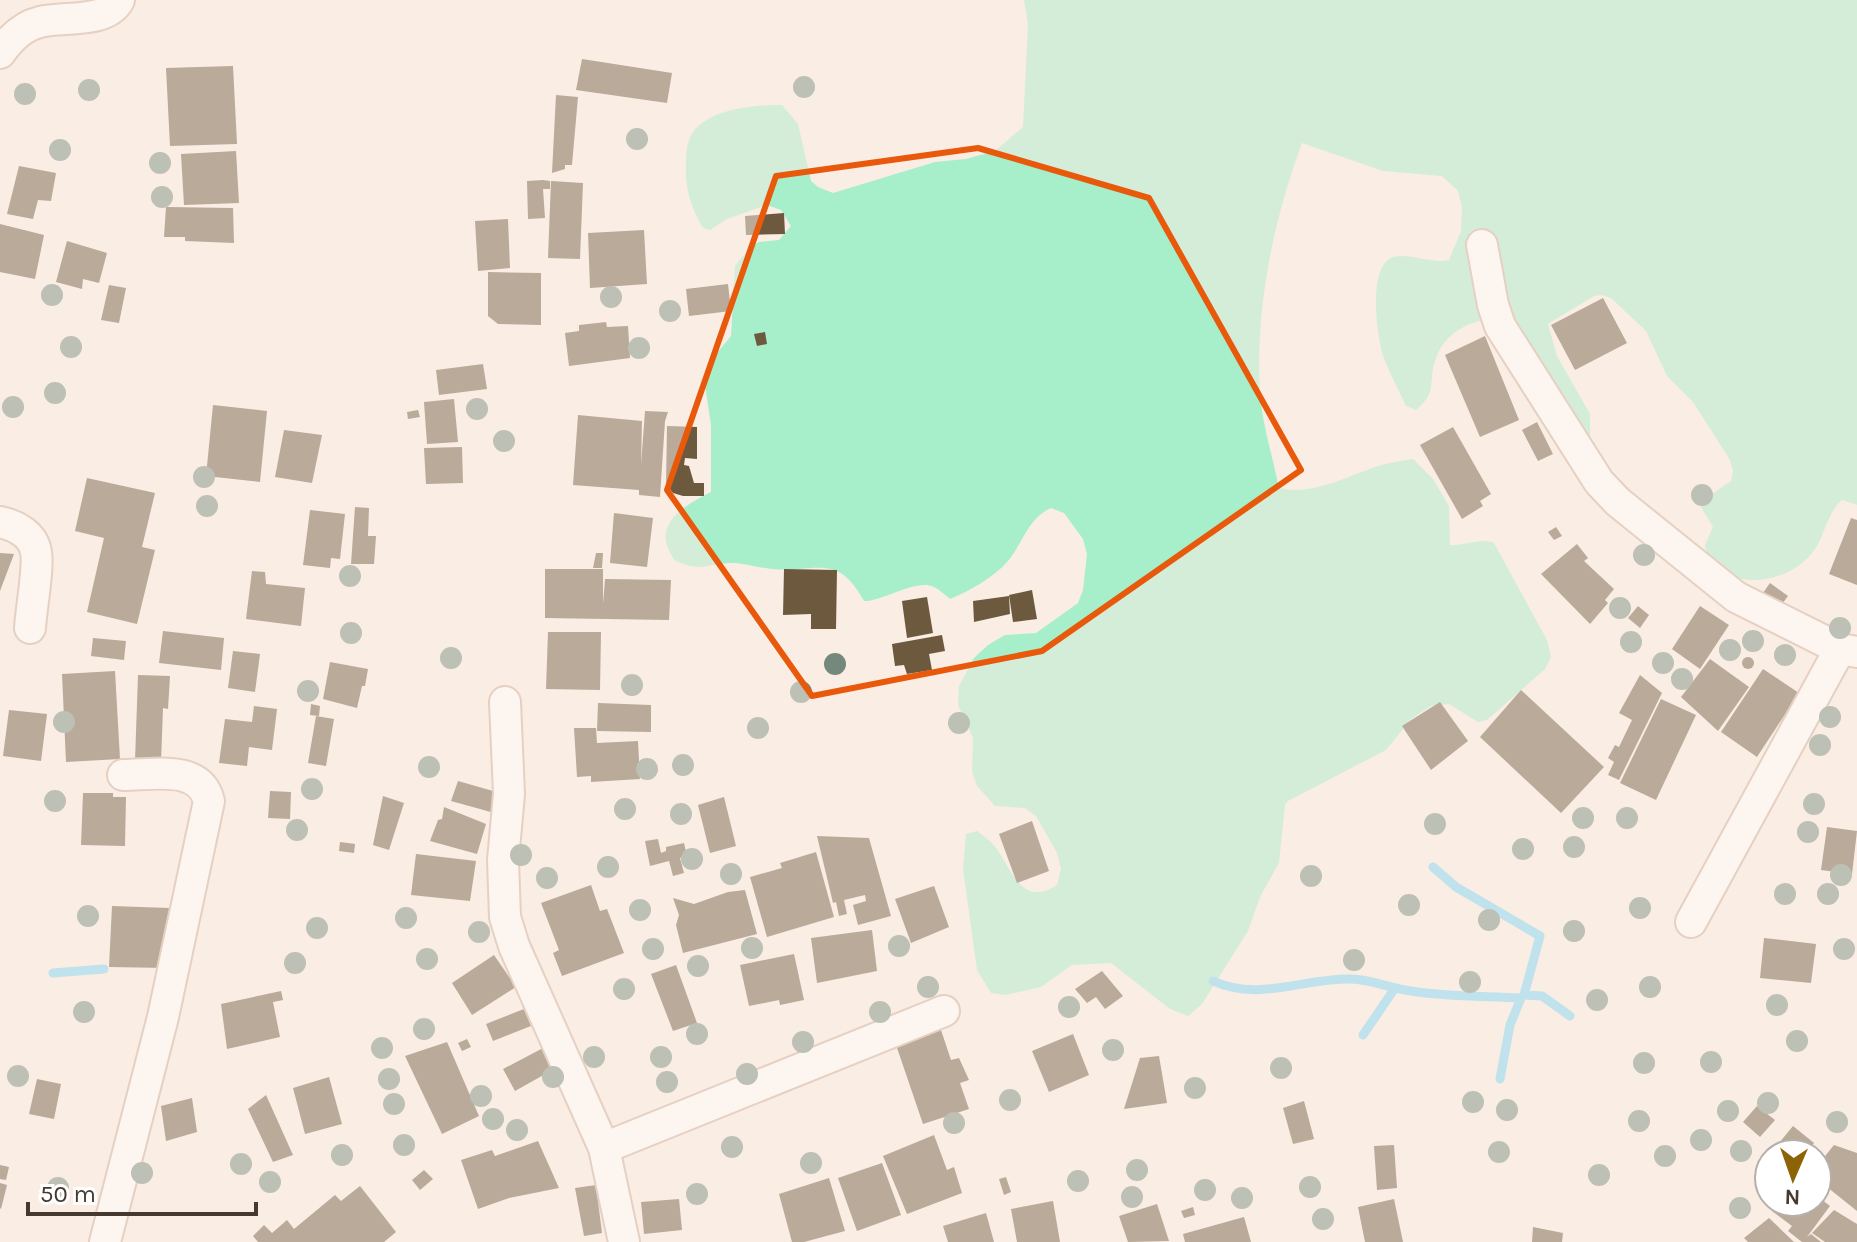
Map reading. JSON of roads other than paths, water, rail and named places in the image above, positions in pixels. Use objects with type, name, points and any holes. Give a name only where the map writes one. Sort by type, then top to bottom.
[{"type":"street","points":[[0,53],[20,31],[39,22],[103,14],[117,5],[119,0]]},
{"type":"street","points":[[1482,245],[1500,326],[1599,482],[1618,502],[1736,597],[1849,651],[1691,922]]},
{"type":"street","points":[[0,522],[15,525],[30,539],[36,552],[30,628]]},
{"type":"street","points":[[505,702],[509,794],[503,860],[505,917],[514,946],[604,1148],[624,1242]]},
{"type":"street","points":[[105,1242],[163,1017],[209,801],[206,790],[196,779],[184,775],[123,775]]},
{"type":"street","points":[[604,1148],[944,1011]]},
{"type":"waterway","points":[[1433,867],[1456,887],[1540,936],[1524,995],[1542,996],[1570,1016]]},
{"type":"waterway","points":[[53,973],[104,969]]},
{"type":"waterway","points":[[1213,981],[1230,987],[1264,989],[1351,979],[1425,993],[1521,998],[1510,1025],[1500,1079]]},
{"type":"waterway","points":[[1363,1035],[1395,988]]}]
